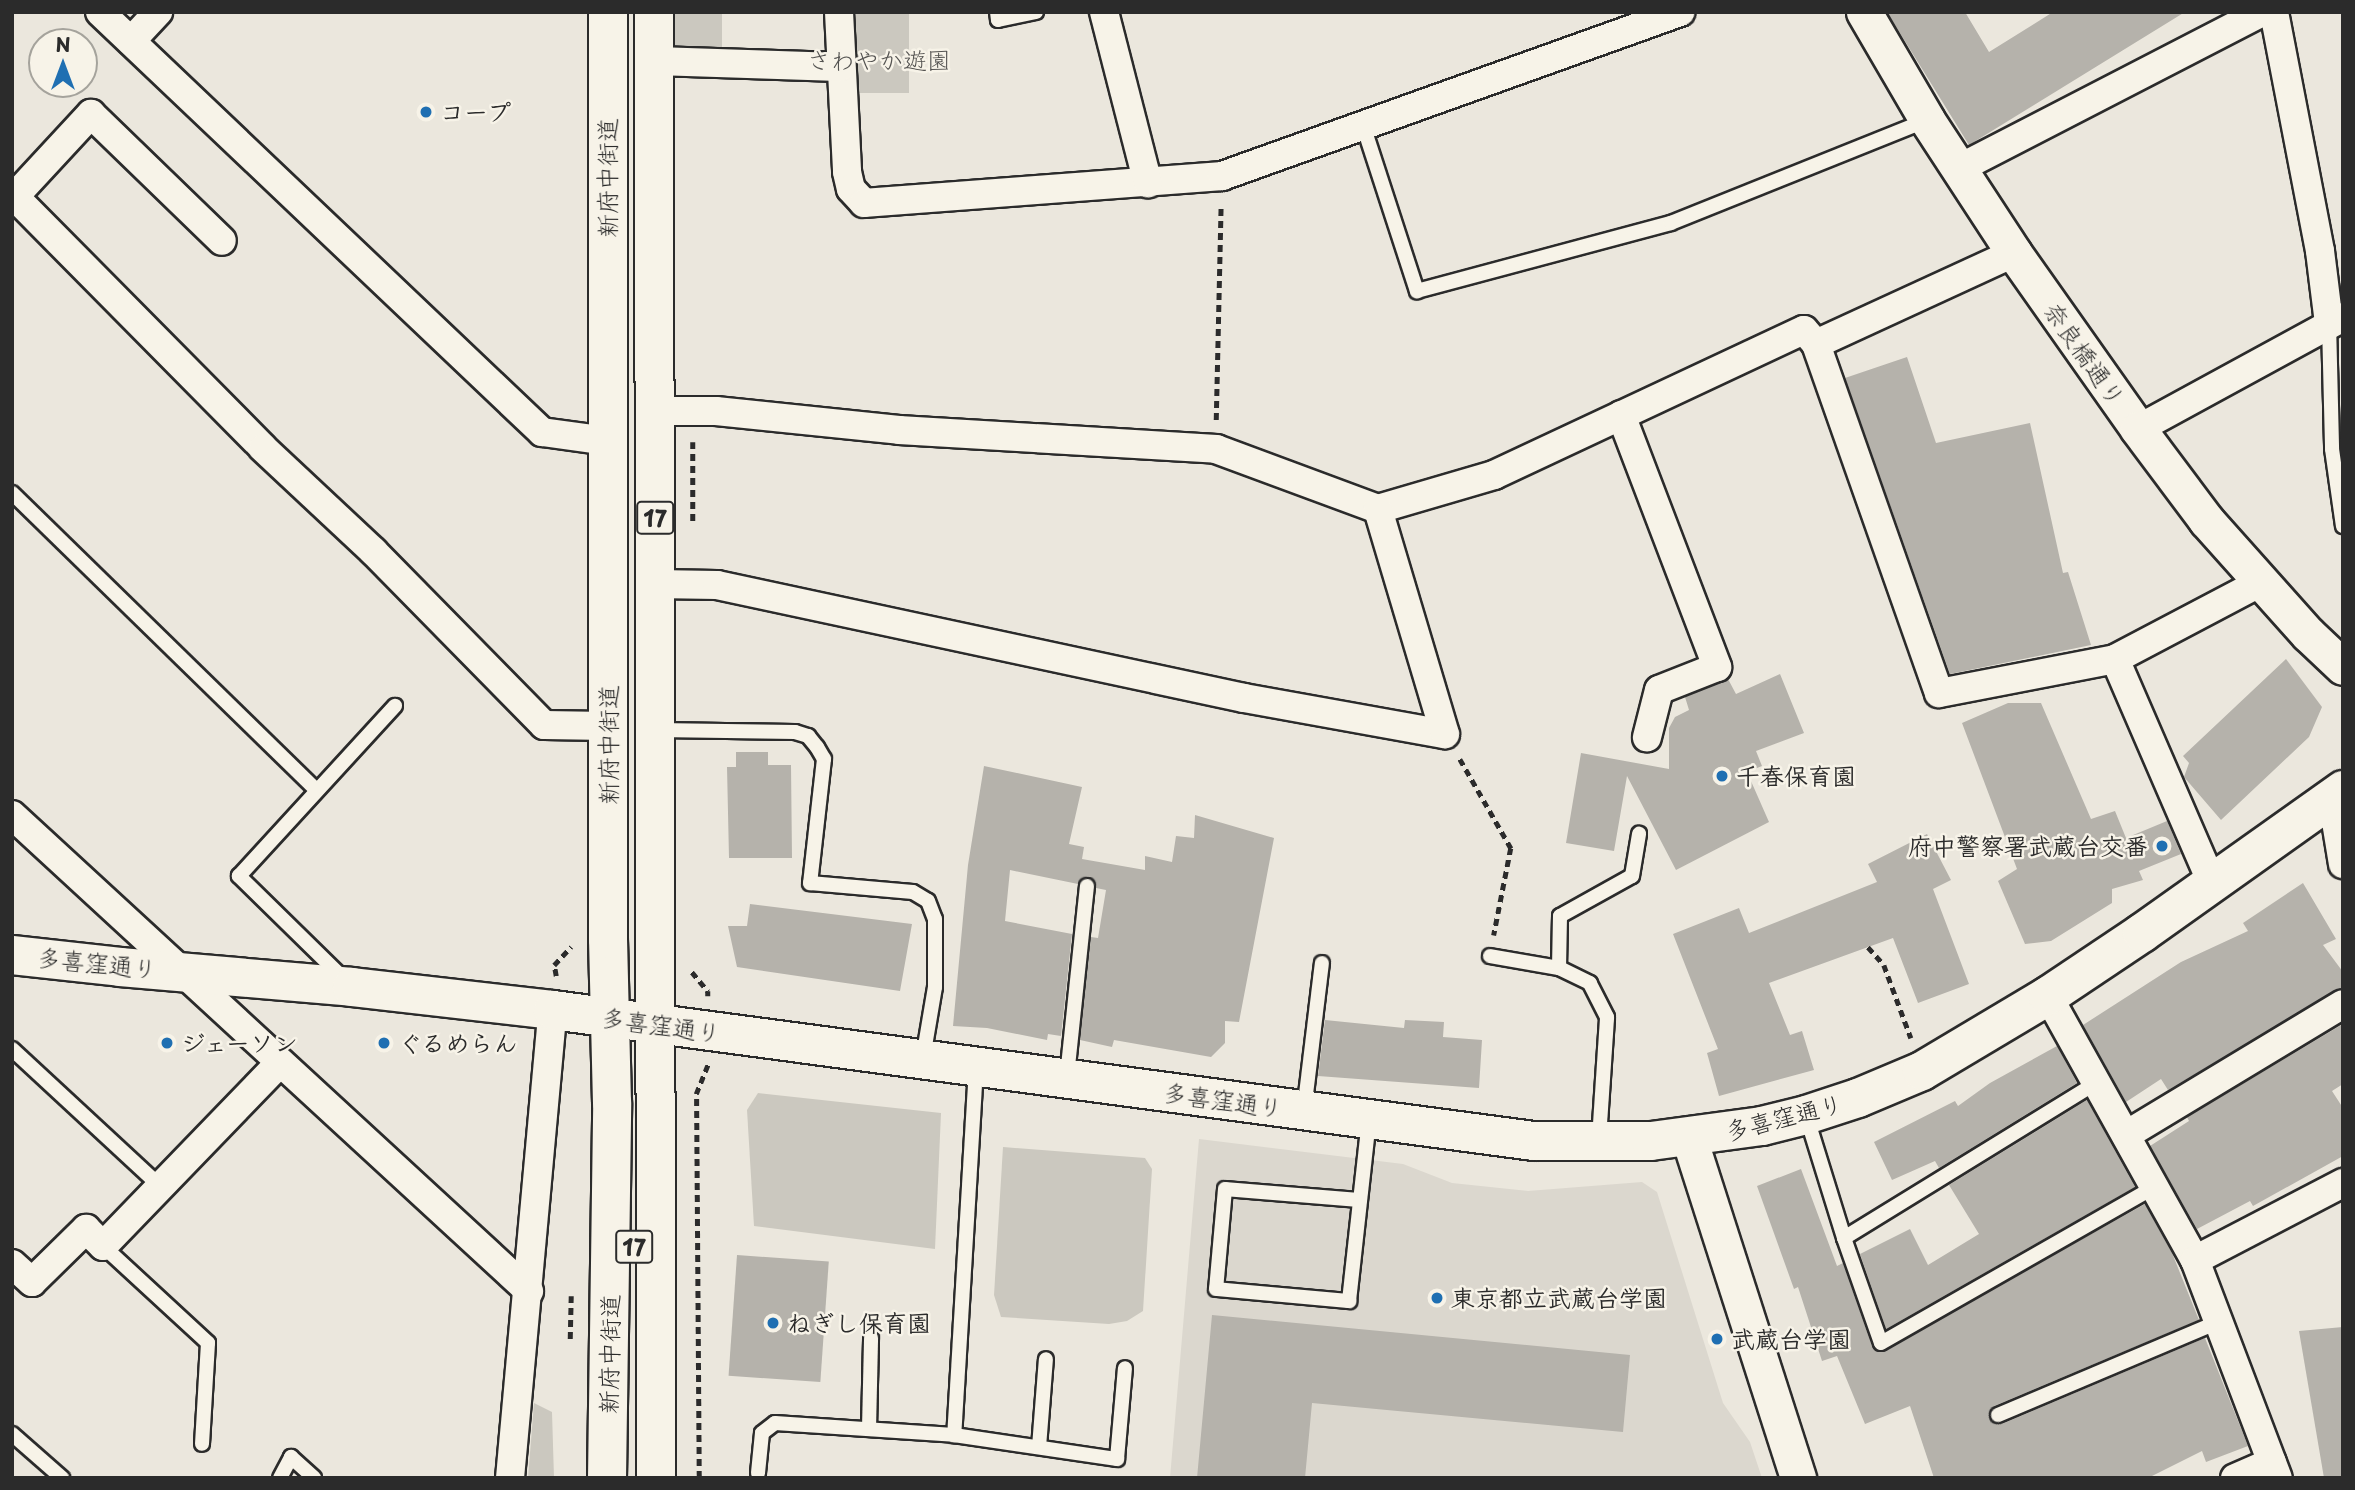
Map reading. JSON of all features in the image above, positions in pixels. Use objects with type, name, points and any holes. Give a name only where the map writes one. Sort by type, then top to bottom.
[{"type":"main road","name":"新府中街道","points":[[607,1478],[610,1017],[608,12]]},
{"type":"main road","name":"新府中街道","points":[[654,12],[656,1478]]},
{"type":"main road","name":"多喜窪通り","points":[[12,954],[352,987],[610,1017],[1533,1141],[1599,1144],[1689,1138],[1806,1115],[1857,1098],[1922,1071],[2048,996],[2337,793]]},
{"type":"main road","name":"新府中街道","points":[[633,1478],[636,1061],[642,1041],[657,1024]]},
{"type":"street","points":[[100,12],[542,432],[608,441]]},
{"type":"street","points":[[131,41],[158,12]]},
{"type":"street","points":[[839,12],[847,172],[851,189],[864,204],[1222,176],[1681,12]]},
{"type":"street","points":[[1104,12],[1148,183]]},
{"type":"street","name":"奈良橋通り","points":[[1864,12],[1927,120],[2014,253],[2138,429],[2206,520],[2343,667]]},
{"type":"street","points":[[1960,168],[2262,12]]},
{"type":"street","points":[[2138,429],[2336,320],[2274,12]]},
{"type":"street","points":[[654,61],[840,67]]},
{"type":"street","points":[[222,242],[91,114],[16,205],[544,724],[608,726]]},
{"type":"street","points":[[1816,344],[2014,253]]},
{"type":"street","points":[[655,411],[716,411],[899,430],[1216,449],[1378,509],[1494,475],[1804,330],[1816,344],[1939,692],[2115,659],[2261,582]]},
{"type":"street","points":[[1621,415],[1717,667],[1658,690],[1647,737]]},
{"type":"street","points":[[655,584],[717,585],[1244,698],[1445,734],[1378,509]]},
{"type":"street","points":[[2115,659],[2212,883]]},
{"type":"street","points":[[2337,793],[2343,864]]},
{"type":"street","points":[[12,815],[528,1290]]},
{"type":"street","points":[[2048,996],[2195,1260],[2275,1470],[2235,1478]]},
{"type":"street","points":[[2126,1135],[2343,1004]]},
{"type":"street","points":[[510,1478],[553,1010]]},
{"type":"street","points":[[12,1264],[32,1282],[86,1229],[103,1246],[280,1063]]},
{"type":"street","points":[[1689,1138],[1798,1478]]},
{"type":"street","points":[[2195,1260],[2343,1182]]},
{"type":"lane","points":[[997,12],[998,20],[1036,12]]},
{"type":"lane","points":[[1363,125],[1417,291],[1671,223],[1927,120]]},
{"type":"lane","points":[[2336,320],[2332,449],[2343,526]]},
{"type":"lane","points":[[12,493],[316,790]]},
{"type":"lane","points":[[352,987],[239,876],[394,706]]},
{"type":"lane","points":[[655,730],[795,732],[808,736],[817,747],[824,759],[810,883],[913,892],[928,901],[935,919],[935,988],[923,1060]]},
{"type":"lane","points":[[1559,968],[1560,916],[1632,876],[1639,834]]},
{"type":"lane","points":[[1066,1079],[1087,886]]},
{"type":"lane","points":[[1490,956],[1559,968],[1590,983],[1607,1017],[1599,1144]]},
{"type":"lane","points":[[1304,1111],[1322,962]]},
{"type":"lane","points":[[12,1049],[160,1186]]},
{"type":"lane","points":[[954,1435],[976,1067]]},
{"type":"lane","points":[[1844,1238],[2096,1083]]},
{"type":"lane","points":[[1806,1115],[1844,1238],[1881,1343],[2155,1187]]},
{"type":"lane","points":[[1358,1200],[1225,1189],[1216,1289],[1349,1301],[1358,1200],[1369,1120]]},
{"type":"lane","points":[[103,1246],[208,1343],[202,1444]]},
{"type":"lane","points":[[1998,1415],[2218,1322]]},
{"type":"lane","points":[[869,1429],[871,1338]]},
{"type":"lane","points":[[1039,1447],[1046,1359]]},
{"type":"lane","points":[[758,1473],[762,1433],[775,1423],[954,1435],[1117,1459],[1125,1368]]},
{"type":"lane","points":[[12,1434],[62,1478]]},
{"type":"lane","points":[[280,1478],[290,1457],[314,1478]]},
{"type":"path","points":[[1216,449],[1222,176]]},
{"type":"path","points":[[1445,734],[1511,848],[1490,956]]},
{"type":"path","points":[[1868,947],[1884,965],[1912,1042]]},
{"type":"path","points":[[699,1478],[696,1094],[708,1063]]},
{"type":"shaded area","name":"東京都立武蔵台学園","points":[[1199,1139],[1403,1164],[1452,1183],[1528,1191],[1642,1182],[1657,1192],[1723,1403],[1750,1442],[1762,1478],[1170,1478]]},
{"type":"green space","points":[[667,12],[722,12],[722,57],[667,57]]},
{"type":"green space","name":"さわやか遊園","points":[[847,12],[909,12],[909,93],[847,93]]},
{"type":"green space","points":[[758,1093],[941,1113],[935,1249],[754,1226],[747,1110]]},
{"type":"green space","points":[[1003,1147],[1145,1158],[1152,1169],[1143,1311],[1127,1321],[1109,1324],[1001,1317],[994,1295]]},
{"type":"green space","points":[[534,1403],[552,1412],[554,1478],[528,1478]]},
{"type":"building","points":[[1887,12],[1965,12],[1989,52],[2053,12],[2185,12],[1969,145]]},
{"type":"building","points":[[1907,357],[1936,443],[2030,423],[2063,573],[2068,572],[2091,645],[1950,674],[1845,378]]},
{"type":"building","points":[[2286,659],[2322,707],[2309,737],[2221,820],[2184,777],[2189,763],[2183,756]]},
{"type":"building","points":[[1780,674],[1804,733],[1756,751],[1762,766],[1747,772],[1769,822],[1676,870],[1627,776],[1614,851],[1566,843],[1581,753],[1669,769],[1669,728],[1675,717],[1689,710],[1685,697],[1728,679],[1736,694]]},
{"type":"building","points":[[2008,703],[2041,703],[2091,819],[2115,811],[2126,838],[2167,821],[2181,854],[2139,871],[2143,880],[2112,889],[2112,903],[2051,941],[2025,944],[1998,881],[2017,869],[1962,723]]},
{"type":"building","points":[[736,752],[768,752],[768,765],[791,765],[792,858],[729,858],[727,767],[736,767]]},
{"type":"building","points":[[984,766],[1082,787],[1069,844],[1084,847],[1082,859],[1145,870],[1145,856],[1172,862],[1176,836],[1194,838],[1195,815],[1274,838],[1239,1022],[1225,1021],[1225,1043],[1211,1057],[1114,1040],[1112,1047],[1080,1040],[1091,937],[1098,938],[1106,890],[1096,888],[1095,882],[1089,877],[1082,878],[1078,884],[1010,870],[1005,921],[1072,934],[1061,1036],[1048,1034],[1047,1040],[987,1028],[953,1026],[968,865]]},
{"type":"building","points":[[1927,834],[1951,880],[1933,889],[1969,984],[1918,1003],[1893,938],[1769,983],[1790,1035],[1802,1031],[1814,1070],[1719,1096],[1707,1053],[1718,1049],[1673,934],[1739,908],[1749,933],[1877,882],[1868,864]]},
{"type":"building","points":[[2303,883],[2336,939],[2323,945],[2343,972],[2343,987],[2168,1090],[2161,1079],[2126,1102],[2083,1025],[2181,962],[2248,931],[2243,923]]},
{"type":"building","points":[[750,904],[912,924],[900,991],[737,967],[728,926],[747,926]]},
{"type":"building","points":[[1325,1020],[1404,1028],[1405,1020],[1444,1022],[1443,1037],[1482,1040],[1479,1088],[1318,1076]]},
{"type":"building","points":[[2343,1024],[2343,1084],[2332,1091],[2343,1108],[2343,1156],[2253,1206],[2250,1201],[2197,1229],[2150,1146],[2189,1121],[2187,1117]]},
{"type":"building","points":[[2057,1046],[2077,1083],[1939,1168],[1935,1161],[1892,1180],[1874,1142],[1955,1101],[1958,1106],[1990,1083]]},
{"type":"building","points":[[2087,1100],[2135,1187],[1886,1329],[1860,1254],[1910,1229],[1928,1265],[1979,1234],[1949,1185]]},
{"type":"building","points":[[1801,1169],[1837,1266],[1843,1263],[1872,1346],[1880,1352],[2145,1204],[2172,1253],[2199,1320],[1994,1406],[1989,1418],[1993,1423],[2002,1424],[2205,1338],[2248,1446],[2206,1462],[2202,1451],[2148,1478],[1934,1478],[1910,1406],[1865,1424],[1837,1356],[1822,1361],[1798,1287],[1794,1289],[1757,1186]]},
{"type":"building","points":[[737,1255],[829,1261],[820,1382],[729,1376]]},
{"type":"building","points":[[1212,1315],[1630,1355],[1623,1432],[1312,1403],[1305,1478],[1197,1478]]},
{"type":"building","points":[[2343,1327],[2343,1478],[2324,1478],[2299,1331]]},
{"type":"place","name":"コープ","points":[[426,112]]},
{"type":"place","name":"千春保育園","points":[[1722,776]]},
{"type":"place","name":"府中警察署武蔵台交番","points":[[2162,846]]},
{"type":"place","name":"ジェーソン","points":[[167,1043]]},
{"type":"place","name":"ぐるめらん","points":[[384,1043]]},
{"type":"place","name":"東京都立武蔵台学園","points":[[1437,1298]]},
{"type":"place","name":"ねぎし保育園","points":[[773,1323]]},
{"type":"place","name":"武蔵台学園","points":[[1717,1339]]}]
